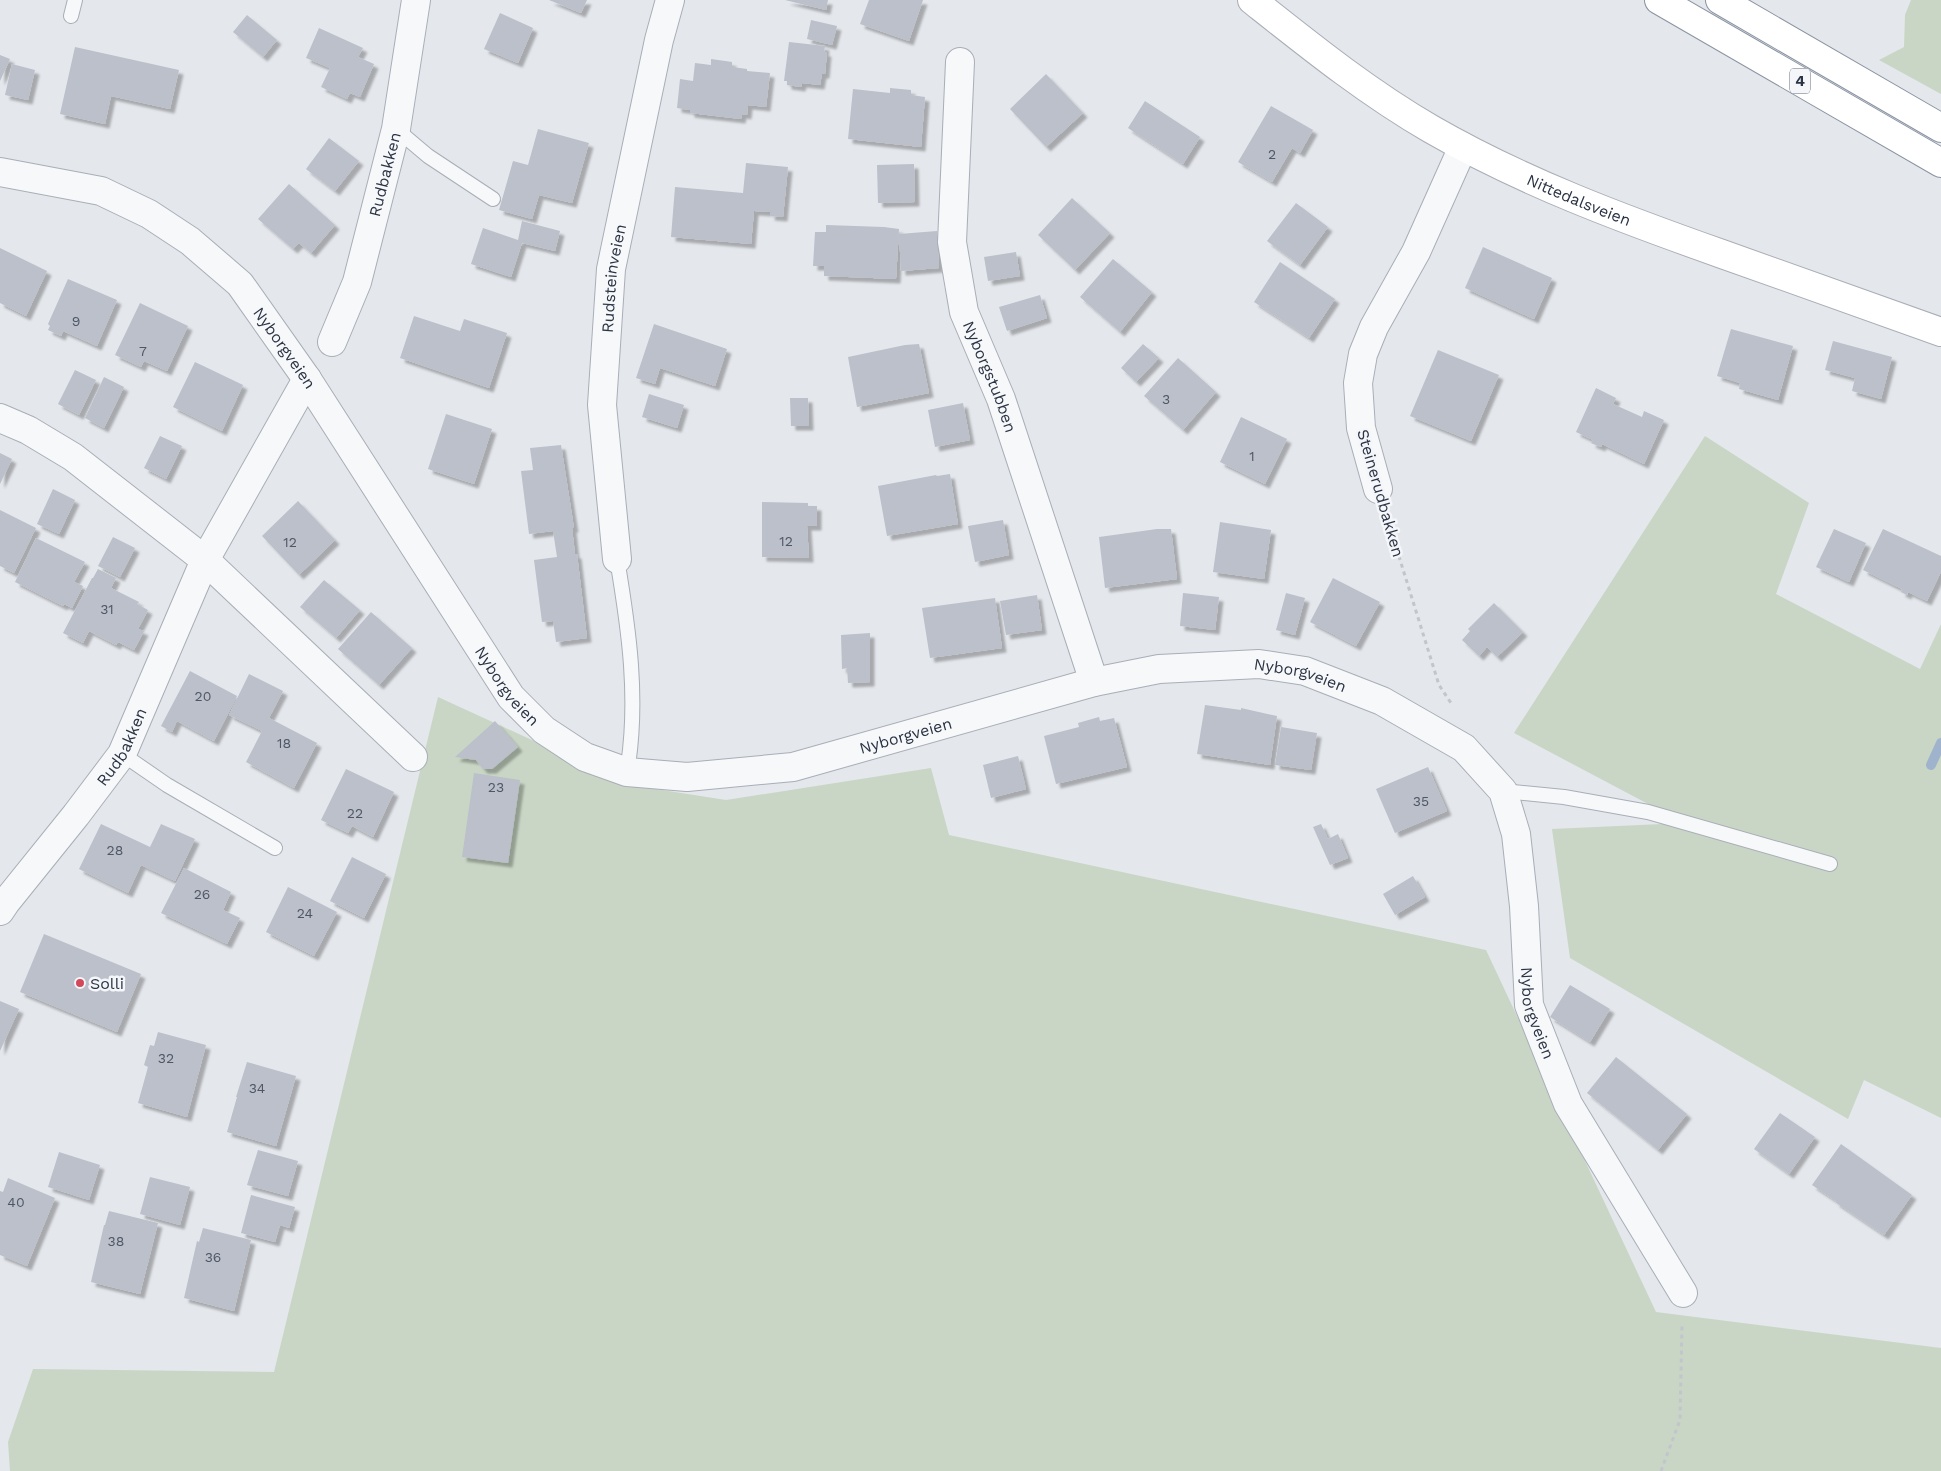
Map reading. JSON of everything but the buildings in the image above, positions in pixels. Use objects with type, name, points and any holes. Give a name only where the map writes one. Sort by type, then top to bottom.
[{"type":"main road","name":"Nittedalsveien","points":[[1252,0],[1354,80],[1430,129],[1464,147],[1560,192],[1652,229],[1941,332]]},
{"type":"main road","name":"4","points":[[1659,0],[1941,163]]},
{"type":"main road","name":"4","points":[[1720,0],[1941,128]]},
{"type":"street","name":"Rudbakken","points":[[332,342],[357,282],[396,129],[416,0]]},
{"type":"street","name":"Rudsteinveien","points":[[617,559],[602,405],[612,269],[659,40],[670,0]]},
{"type":"street","name":"Nyborgstubben","points":[[960,62],[952,242],[964,312],[1001,399],[1094,682]]},
{"type":"street","name":"Steinerudbakken","points":[[1378,489],[1361,428],[1358,383],[1363,354],[1374,327],[1416,252],[1464,147]]},
{"type":"street","name":"Nyborgveien","points":[[0,172],[101,191],[149,214],[190,241],[240,284],[307,379],[511,697],[544,730],[585,757],[627,772],[687,777],[793,768],[1094,682],[1160,669],[1221,664],[1259,664],[1305,672],[1382,701],[1464,748],[1503,791],[1516,834],[1524,906],[1529,1005],[1568,1104],[1683,1293]]},
{"type":"street","name":"Rudbakken","points":[[0,912],[122,754],[205,560],[307,379]]},
{"type":"street","points":[[0,418],[28,430],[73,457],[205,560],[413,757]]},
{"type":"lane","points":[[72,16],[75,0]]},
{"type":"lane","points":[[396,129],[428,156],[492,199]]},
{"type":"lane","points":[[617,559],[629,631],[632,669],[632,741],[627,772]]},
{"type":"lane","points":[[122,754],[167,785],[275,848]]},
{"type":"lane","points":[[1503,791],[1564,797],[1648,812],[1830,864]]},
{"type":"path","name":"Steinerudbakken","points":[[1378,489],[1439,685],[1453,705]]},
{"type":"path","points":[[1661,1471],[1680,1420],[1683,1293]]},
{"type":"green space","points":[[1911,0],[1941,0],[1941,94],[1879,60],[1904,47],[1905,15]]},
{"type":"green space","points":[[1705,436],[1809,503],[1776,594],[1920,669],[1941,624],[1941,1118],[1864,1080],[1848,1119],[1570,958],[1552,829],[1684,823],[1514,733]]},
{"type":"green space","points":[[438,697],[630,785],[726,800],[931,768],[949,835],[1486,950],[1656,1312],[1941,1348],[1941,1471],[10,1471],[8,1442],[33,1369],[274,1372]]},
{"type":"waterway","points":[[1931,765],[1941,743]]},
{"type":"place","name":"Solli","points":[[80,983]]}]
